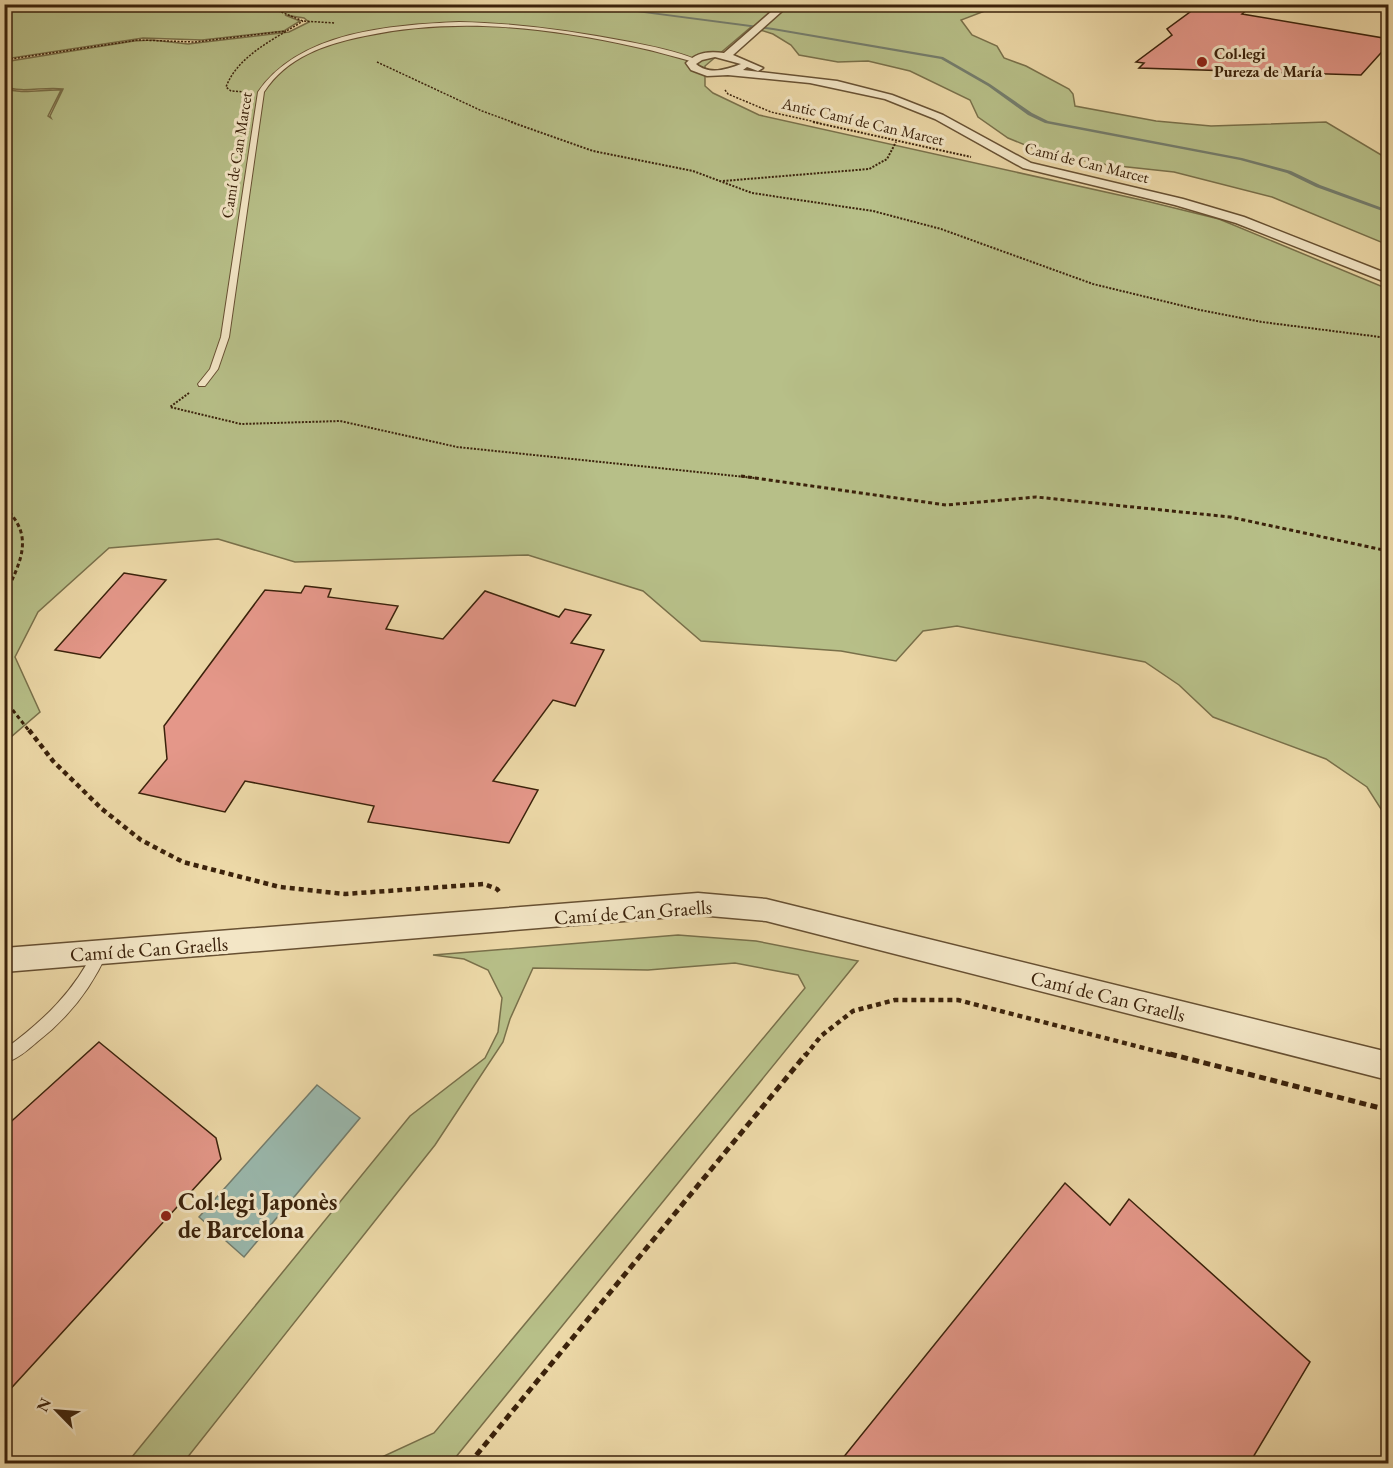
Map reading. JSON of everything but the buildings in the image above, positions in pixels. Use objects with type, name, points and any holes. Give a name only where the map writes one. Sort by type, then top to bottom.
[{"type":"street","points":[[694,60],[730,52],[786,4]]},
{"type":"street","name":"Camí de Can Marcet","points":[[730,52],[743,61],[782,75]]},
{"type":"street","name":"Camí de Can Marcet","points":[[694,60],[691,64],[699,70],[782,75],[825,81],[898,100],[938,116],[1005,156],[1027,166],[1179,202],[1240,220],[1389,279]]},
{"type":"street","points":[[729,72],[742,68],[743,61]]},
{"type":"street","name":"Camí de Can Graells","points":[[4,960],[698,904],[766,910],[1389,1066]]},
{"type":"lane","name":"Camí de Can Marcet","points":[[202,384],[214,369],[225,337],[261,92],[274,71],[314,49],[362,35],[439,24],[490,23],[541,27],[660,50],[694,60]]},
{"type":"lane","points":[[10,1054],[31,1039],[73,998],[93,969],[100,953]]},
{"type":"path","points":[[261,92],[231,91],[226,87],[235,68],[303,21],[264,5]]},
{"type":"path","points":[[4,60],[138,40],[195,42],[286,31]]},
{"type":"path","points":[[377,62],[482,111],[592,151],[693,171],[752,193],[873,211],[918,223],[1093,284],[1200,310],[1262,322],[1389,338]]},
{"type":"path","name":"Antic Camí de Can Marcet","points":[[724,87],[728,94],[771,112],[972,157]]},
{"type":"path","points":[[722,181],[869,169],[887,159],[892,146],[897,141]]},
{"type":"path","points":[[202,384],[170,407],[241,424],[340,421],[458,447],[776,480],[946,505],[1036,497],[1230,517],[1389,551]]},
{"type":"path","points":[[4,507],[18,518],[24,536],[22,553],[4,597]]},
{"type":"path","points":[[4,699],[53,761],[102,808],[141,840],[183,862],[280,887],[345,894],[484,884],[497,889],[505,901],[504,921]]},
{"type":"path","points":[[470,1464],[821,1036],[853,1011],[895,999],[958,1000],[1389,1110]]},
{"type":"green space","points":[[1003,4],[961,20],[972,35],[997,46],[1004,58],[1026,66],[1069,89],[1073,94],[1075,106],[1156,121],[1211,126],[1326,122],[1388,159],[1388,245],[1272,197],[1174,172],[1109,165],[1047,154],[1008,138],[978,117],[970,100],[910,71],[868,61],[838,62],[799,55],[791,45],[773,34],[751,27],[705,66],[705,86],[713,93],[759,115],[1219,219],[1388,289],[1388,820],[1367,787],[1326,759],[1213,717],[1179,685],[1145,662],[957,626],[923,631],[896,661],[841,651],[701,641],[643,591],[528,555],[295,562],[218,539],[109,548],[38,612],[15,657],[40,712],[5,742],[5,88],[25,91],[61,90],[48,116],[51,118],[63,89],[25,90],[5,86],[7,82],[4,62],[134,41],[152,40],[188,44],[289,32],[309,22],[304,18],[285,15],[300,21],[284,31],[202,40],[143,38],[5,59],[5,5]]},
{"type":"green space","points":[[678,935],[756,941],[858,961],[451,1463],[369,1463],[434,1433],[805,988],[798,975],[735,963],[648,970],[533,968],[510,1019],[503,1042],[435,1145],[183,1463],[127,1463],[410,1116],[485,1058],[498,1032],[502,998],[488,970],[464,959],[433,955]]},
{"type":"water","points":[[317,1085],[360,1118],[244,1257],[199,1217]]},
{"type":"waterway","points":[[577,4],[773,29],[942,58],[989,85],[1030,114],[1047,122],[1240,159],[1289,172],[1318,186],[1388,212]]},
{"type":"place","name":"Col·legi Pureza de María","points":[[1202,62]]},
{"type":"place","name":"Col·legi Japonès de Barcelona","points":[[166,1216]]}]
